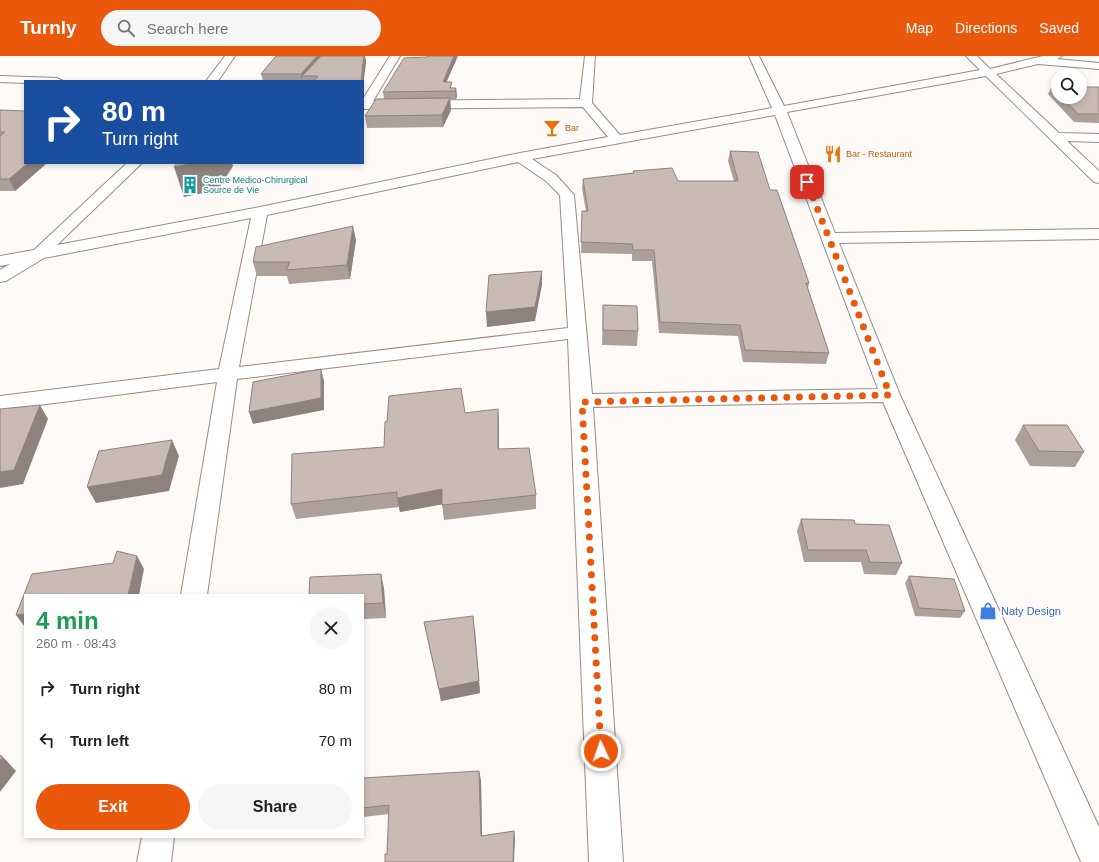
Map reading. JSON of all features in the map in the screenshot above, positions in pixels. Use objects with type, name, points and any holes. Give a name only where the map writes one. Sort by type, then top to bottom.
[{"type":"street","points":[[213,80],[230,56]]},
{"type":"street","points":[[364,105],[395,56]]},
{"type":"street","points":[[590,56],[586,103],[617,140]]},
{"type":"street","points":[[754,56],[780,111],[890,395],[1098,862]]},
{"type":"street","points":[[971,56],[990,72],[1099,179]]},
{"type":"street","points":[[0,261],[260,212],[520,157],[990,72],[1057,56]]},
{"type":"street","points":[[1040,61],[1099,66]]},
{"type":"street","points":[[0,79],[28,80]]},
{"type":"street","points":[[364,105],[586,103]]},
{"type":"street","points":[[1056,137],[1099,138]]},
{"type":"street","points":[[520,157],[544,172],[561,187],[567,195],[582,402],[606,862]]},
{"type":"street","points":[[0,277],[40,253],[134,164]]},
{"type":"street","points":[[194,594],[228,374],[260,212]]},
{"type":"street","points":[[828,238],[1099,234]]},
{"type":"street","points":[[0,403],[228,374],[576,333]]},
{"type":"street","points":[[582,402],[890,395]]},
{"type":"street","points":[[154,862],[158,838]]},
{"type":"building","points":[[276,56],[317,56],[301,74],[261,74]]},
{"type":"building","points":[[321,56],[364,56],[361,80],[315,80],[318,76],[302,76]]},
{"type":"building","points":[[454,56],[443,82],[452,82],[450,88],[456,88],[455,91],[383,92],[404,58]]},
{"type":"building","points":[[1087,87],[1099,87],[1099,114],[1078,114],[1069,104],[1087,104]]},
{"type":"building","points":[[450,98],[442,115],[365,116],[376,99]]},
{"type":"building","points":[[0,110],[24,111],[24,164],[27,164],[9,179],[0,179],[0,136],[5,132],[0,132]]},
{"type":"building","points":[[730,151],[758,152],[770,190],[777,190],[809,283],[806,283],[829,353],[745,350],[740,325],[660,322],[654,250],[633,250],[632,244],[581,242],[582,211],[588,211],[583,179],[634,173],[633,171],[672,168],[678,181],[738,181]]},
{"type":"building","points":[[176,164],[189,164],[174,167]]},
{"type":"building","points":[[353,226],[347,265],[286,270],[290,262],[253,262],[256,247]]},
{"type":"building","points":[[542,271],[535,307],[486,312],[489,275]]},
{"type":"building","points":[[603,305],[637,306],[638,331],[603,330]]},
{"type":"building","points":[[321,369],[321,398],[249,412],[253,382]]},
{"type":"building","points":[[461,388],[465,413],[498,409],[498,449],[529,448],[536,495],[442,505],[442,489],[397,498],[397,492],[291,504],[292,454],[384,447],[385,422],[387,421],[389,396]]},
{"type":"building","points":[[40,405],[14,470],[0,472],[0,409]]},
{"type":"building","points":[[1023,425],[1067,425],[1084,452],[1039,451]]},
{"type":"building","points":[[172,440],[162,475],[87,487],[99,451]]},
{"type":"building","points":[[801,519],[854,520],[855,524],[889,525],[902,563],[870,562],[866,550],[808,550]]},
{"type":"building","points":[[117,551],[137,556],[128,594],[24,594],[32,574],[113,563]]},
{"type":"building","points":[[381,574],[383,603],[364,604],[364,594],[309,594],[310,577]]},
{"type":"building","points":[[909,576],[954,579],[965,611],[919,608]]},
{"type":"building","points":[[24,594],[24,614],[16,615]]},
{"type":"building","points":[[473,616],[479,681],[439,689],[424,622]]},
{"type":"building","points":[[479,771],[481,836],[514,831],[513,862],[385,862],[385,854],[387,854],[389,805],[364,808],[364,778]]},
{"type":"place","name":"Bar","points":[[552,128]]},
{"type":"place","name":"Bar - Restaurant","points":[[833,154]]},
{"type":"place","name":"Centre Medico-Chirurgical Source de Vie","points":[[190,185]]},
{"type":"place","name":"Naty Design","points":[[988,611]]},
{"type":"route","points":[[601,751],[582,402],[890,395],[807,182]]}]
